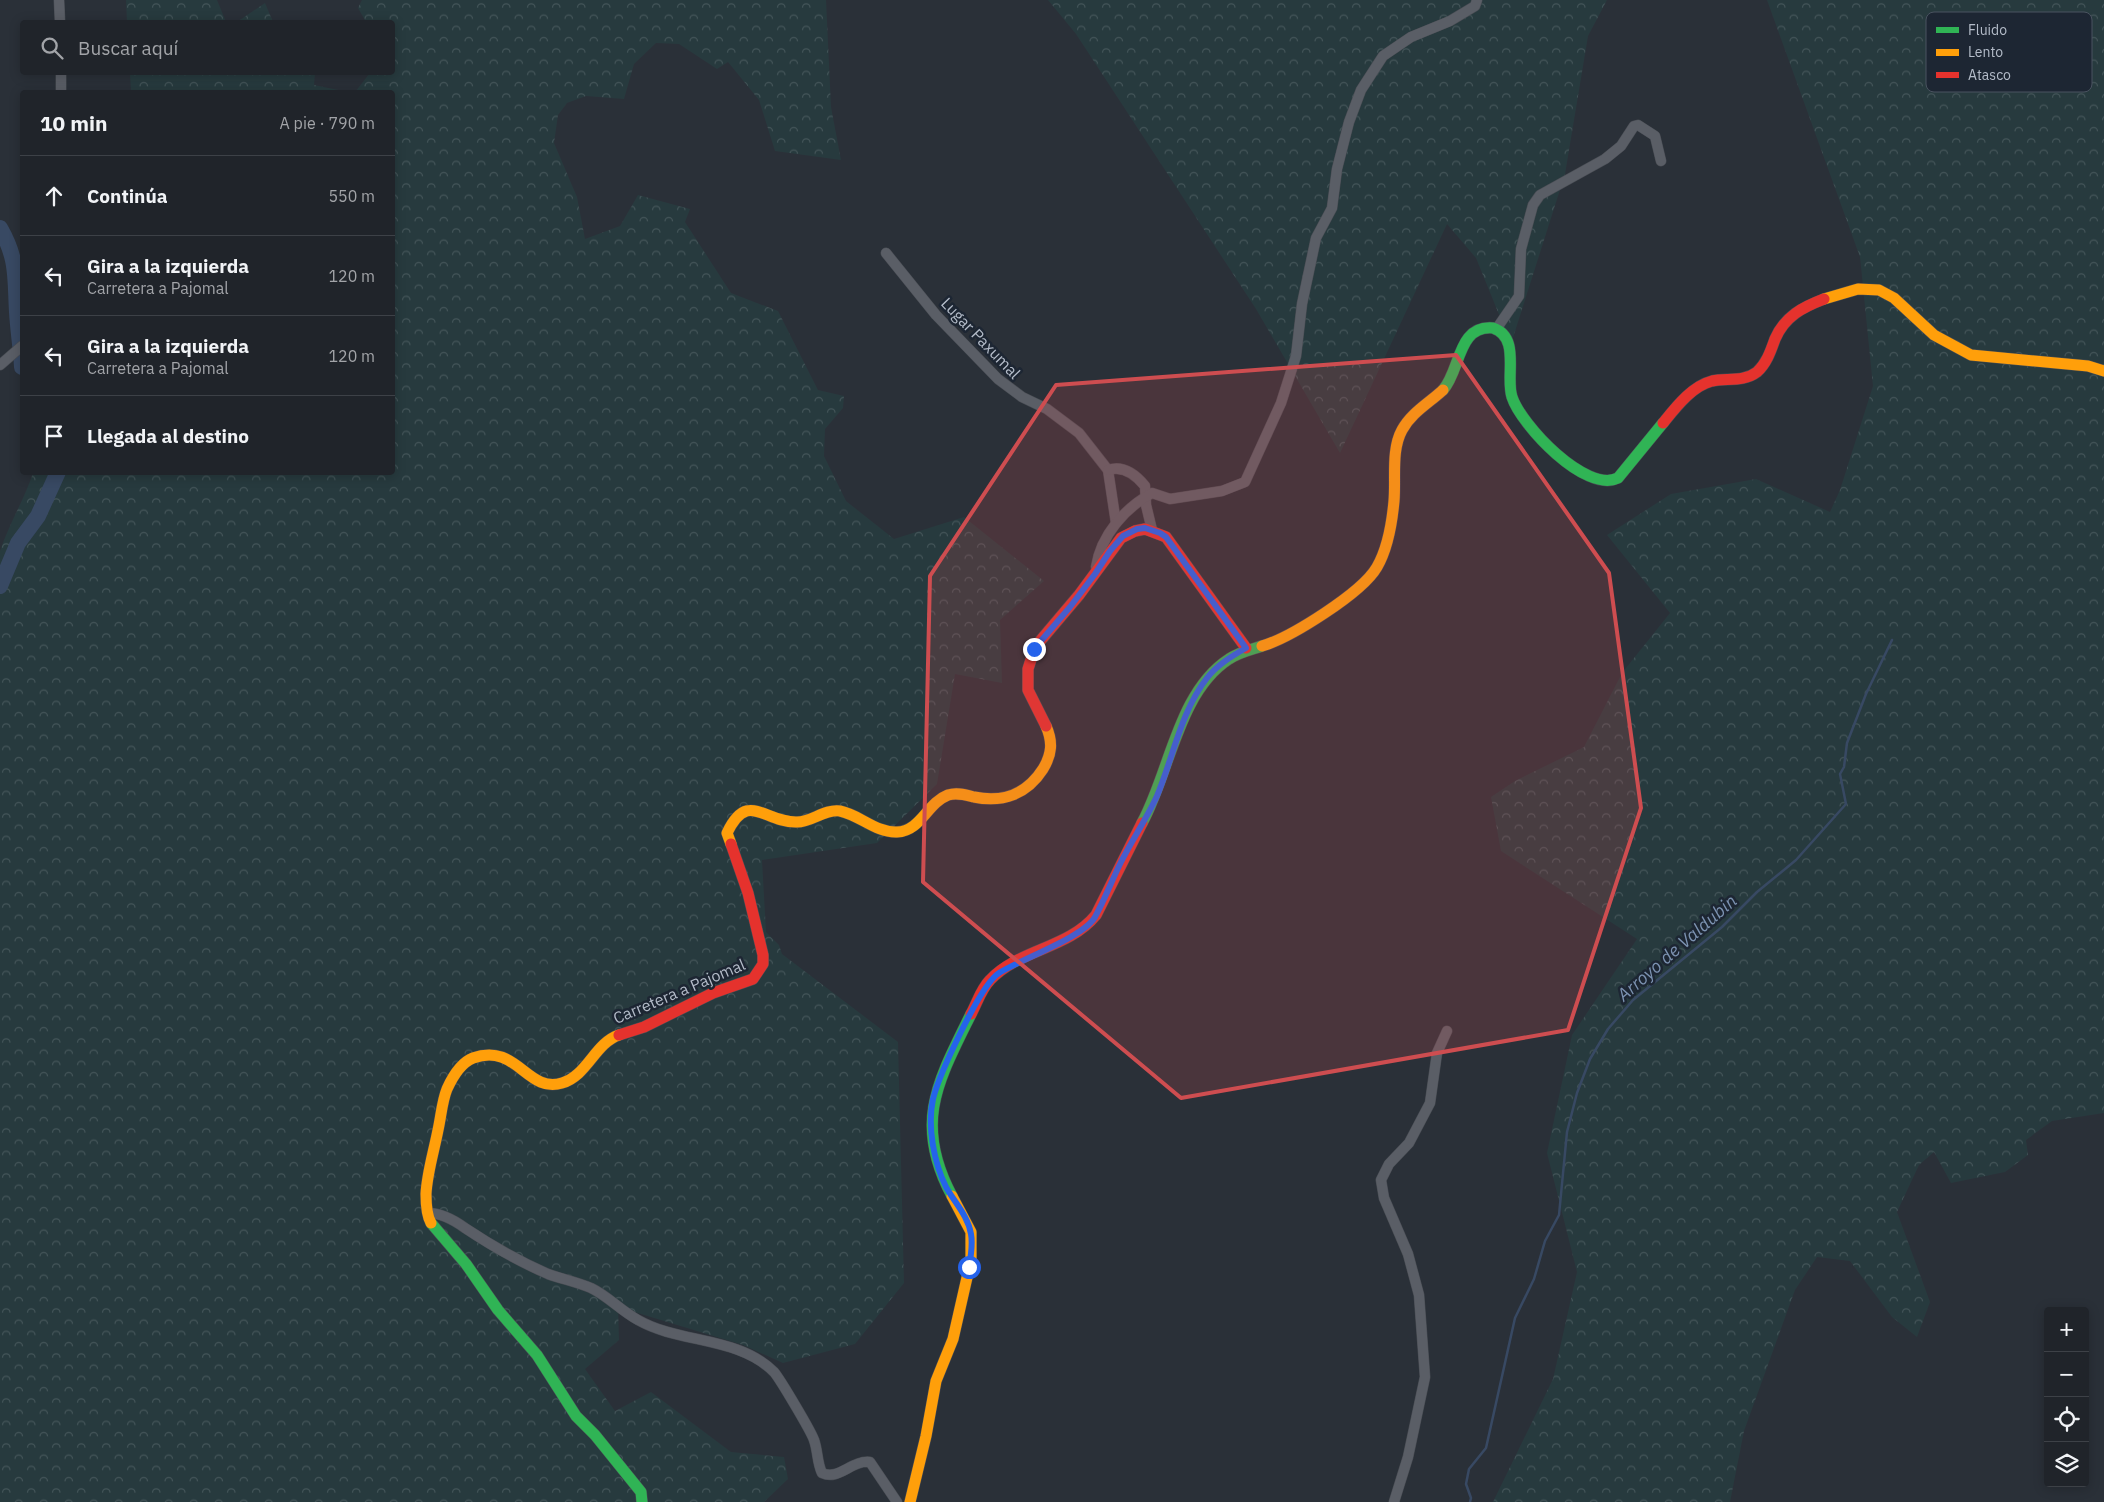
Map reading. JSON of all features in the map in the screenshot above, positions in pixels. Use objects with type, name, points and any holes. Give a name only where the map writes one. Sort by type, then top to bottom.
[{"type":"street","points":[[60,0],[60,20]]},
{"type":"street","points":[[1095,574],[1101,550],[1116,523],[1133,505],[1145,497],[1152,493],[1170,499],[1222,491],[1245,482],[1281,403],[1296,356],[1302,304],[1316,238],[1332,208],[1337,169],[1349,122],[1361,90],[1383,56],[1411,37],[1450,21],[1474,6],[1477,0]]},
{"type":"street","points":[[61,75],[61,90]]},
{"type":"street","points":[[1497,328],[1519,296],[1521,249],[1533,205],[1540,195],[1605,159],[1621,146],[1634,126],[1638,125],[1655,136],[1661,161]]},
{"type":"street","name":"Lugar Paxumal","points":[[886,253],[936,315],[998,380],[1010,390],[1047,409],[1072,426],[1108,470]]},
{"type":"street","points":[[910,1502],[937,1377],[952,1343],[973,1244],[967,1222],[946,1187],[936,1158],[931,1113],[937,1085],[946,1064],[991,979],[1008,968],[1082,930],[1095,918],[1108,886],[1156,797],[1197,696],[1207,678],[1219,666],[1246,648],[1258,647],[1280,639],[1346,596],[1369,578],[1377,568],[1388,538],[1392,518],[1398,444],[1402,430],[1411,418],[1446,387],[1454,374],[1465,340],[1476,331],[1488,326],[1497,328],[1506,337],[1511,351],[1508,379],[1510,395],[1520,414],[1532,430],[1560,456],[1587,476],[1600,481],[1613,481],[1625,472],[1638,454],[1694,390],[1709,381],[1754,376],[1763,366],[1771,352],[1777,334],[1788,317],[1802,309],[1860,288],[1873,288],[1886,293],[1935,336],[1956,349],[1972,355],[1987,359],[2031,359],[2060,365],[2093,365],[2104,371]]},
{"type":"street","points":[[1,365],[20,348]]},
{"type":"street","points":[[1116,523],[1108,470],[1114,468],[1121,469],[1138,477],[1146,486],[1145,497],[1152,530],[1166,537],[1246,648]]},
{"type":"street","name":"Carretera a Pajomal","points":[[642,1502],[641,1492],[595,1435],[576,1416],[538,1355],[498,1310],[460,1256],[435,1230],[428,1213],[426,1194],[446,1091],[453,1076],[464,1064],[473,1058],[495,1054],[512,1061],[538,1082],[554,1085],[564,1082],[588,1064],[603,1045],[613,1037],[659,1021],[713,993],[748,982],[757,975],[763,964],[763,955],[748,893],[727,833],[738,815],[745,810],[757,809],[785,822],[797,822],[824,813],[837,811],[880,828],[898,832],[914,828],[934,805],[946,795],[960,794],[995,800],[1012,797],[1030,785],[1049,763],[1052,750],[1046,723],[1029,695],[1027,679],[1030,661],[1040,640],[1061,618],[1123,536],[1137,529],[1152,530]]},
{"type":"street","points":[[1394,1502],[1408,1457],[1425,1377],[1419,1296],[1406,1248],[1384,1198],[1381,1180],[1388,1164],[1409,1143],[1430,1103],[1437,1053],[1447,1031]]},
{"type":"street","points":[[428,1213],[439,1213],[522,1262],[549,1274],[591,1288],[640,1321],[740,1350],[762,1363],[775,1374],[813,1437],[822,1473],[832,1476],[839,1474],[852,1464],[862,1461],[870,1462],[897,1502]]},
{"type":"highlighted area","points":[[1456,355],[1609,573],[1641,808],[1568,1030],[1181,1098],[923,882],[930,576],[1056,385]]},
{"type":"green space","points":[[126,0],[217,0],[225,20],[127,20]]},
{"type":"green space","points":[[362,0],[826,0],[831,107],[841,160],[775,151],[759,100],[728,62],[717,69],[679,44],[656,43],[634,64],[624,99],[586,96],[567,103],[558,115],[554,143],[577,197],[585,239],[620,226],[638,195],[690,209],[685,222],[731,293],[778,311],[818,390],[844,396],[843,408],[825,429],[824,456],[846,501],[894,539],[964,517],[1044,581],[1000,620],[1002,683],[955,674],[937,784],[877,843],[762,860],[766,932],[779,945],[782,954],[898,1042],[904,1283],[855,1344],[783,1363],[743,1345],[618,1307],[619,1340],[585,1369],[615,1411],[651,1392],[731,1452],[784,1457],[788,1479],[764,1502],[0,1502],[0,551],[32,475],[395,475],[395,90],[357,90],[368,75],[395,75],[395,20],[365,20],[358,8]]},
{"type":"green space","points":[[1048,0],[1607,0],[1588,36],[1565,174],[1511,344],[1476,258],[1447,224],[1340,453],[1256,309],[1076,34]]},
{"type":"green space","points":[[1767,0],[2104,0],[2104,1113],[2052,1121],[2026,1140],[2028,1155],[2005,1172],[1951,1183],[1934,1152],[1919,1165],[1897,1212],[1930,1302],[1917,1337],[1892,1317],[1850,1261],[1817,1257],[1795,1290],[1744,1431],[1730,1502],[1493,1502],[1553,1379],[1577,1272],[1547,1153],[1572,1035],[1637,939],[1501,851],[1491,797],[1515,781],[1584,747],[1622,673],[1670,613],[1607,535],[1671,494],[1756,479],[1830,512],[1840,490],[1873,386],[1860,257]]},
{"type":"green space","points":[[265,3],[272,20],[240,20]]},
{"type":"green space","points":[[130,75],[315,75],[314,85],[338,90],[131,90]]},
{"type":"waterway","points":[[0,228],[13,259],[20,348]]},
{"type":"waterway","points":[[0,586],[18,543],[38,516],[57,475]]},
{"type":"waterway","name":"Arroyo de Valdubin","points":[[1470,1502],[1471,1498],[1466,1484],[1469,1469],[1486,1448],[1515,1318],[1534,1279],[1545,1241],[1559,1215],[1567,1132],[1577,1093],[1590,1059],[1608,1029],[1633,1000],[1722,927],[1757,892],[1796,860],[1846,804],[1840,774],[1844,767],[1847,743],[1866,694],[1892,640]]},
{"type":"traffic: fast","points":[[1443,390],[1449,381],[1466,341],[1481,329],[1493,328],[1502,333],[1507,340],[1510,358],[1510,389],[1518,409],[1528,424],[1556,454],[1589,476],[1605,480],[1618,478],[1663,423]]},
{"type":"traffic: fast","points":[[1142,823],[1152,803],[1186,712],[1198,691],[1212,673],[1229,659],[1262,646]]},
{"type":"traffic: fast","points":[[952,1196],[940,1170],[934,1146],[932,1124],[934,1103],[949,1060],[971,1014]]},
{"type":"traffic: fast","points":[[431,1223],[466,1264],[498,1310],[537,1355],[576,1416],[595,1435],[641,1492],[642,1502]]},
{"type":"traffic: slow","points":[[1824,299],[1858,289],[1879,290],[1894,298],[1934,335],[1971,355],[2088,366],[2104,371]]},
{"type":"traffic: slow","points":[[1262,646],[1290,634],[1324,613],[1357,589],[1377,567],[1387,544],[1391,527],[1396,446],[1402,430],[1410,418],[1443,390]]},
{"type":"traffic: slow","points":[[731,844],[727,833],[735,820],[742,813],[750,810],[785,821],[797,822],[829,812],[840,811],[882,830],[897,832],[912,827],[935,804],[951,794],[985,799],[1013,795],[1030,785],[1046,764],[1050,753],[1050,737],[1046,726]]},
{"type":"traffic: slow","points":[[431,1223],[426,1197],[429,1170],[445,1094],[451,1080],[460,1067],[473,1058],[488,1055],[501,1057],[540,1081],[550,1084],[562,1083],[578,1074],[603,1045],[619,1035]]},
{"type":"traffic: slow","points":[[910,1502],[926,1436],[936,1381],[953,1339],[971,1260],[971,1232],[952,1196]]},
{"type":"traffic: jam","points":[[1663,423],[1673,410],[1698,387],[1712,381],[1747,377],[1757,372],[1766,361],[1779,331],[1789,318],[1809,305],[1824,299]]},
{"type":"traffic: jam","points":[[1046,726],[1028,690],[1028,669],[1035,647],[1079,595],[1121,538],[1135,531],[1145,529],[1166,537],[1246,648]]},
{"type":"traffic: jam","points":[[971,1014],[984,988],[1002,970],[1072,935],[1096,915],[1142,823]]},
{"type":"traffic: jam","points":[[619,1035],[644,1027],[713,993],[753,979],[763,964],[763,955],[748,893],[731,844]]},
{"type":"route","points":[[969,1267],[973,1244],[971,1232],[946,1187],[936,1158],[933,1139],[931,1113],[933,1100],[946,1064],[991,979],[1008,968],[1082,930],[1095,918],[1128,848],[1156,797],[1189,710],[1207,678],[1230,657],[1246,648],[1166,537],[1145,528],[1137,529],[1117,541],[1087,586],[1034,649]]}]
